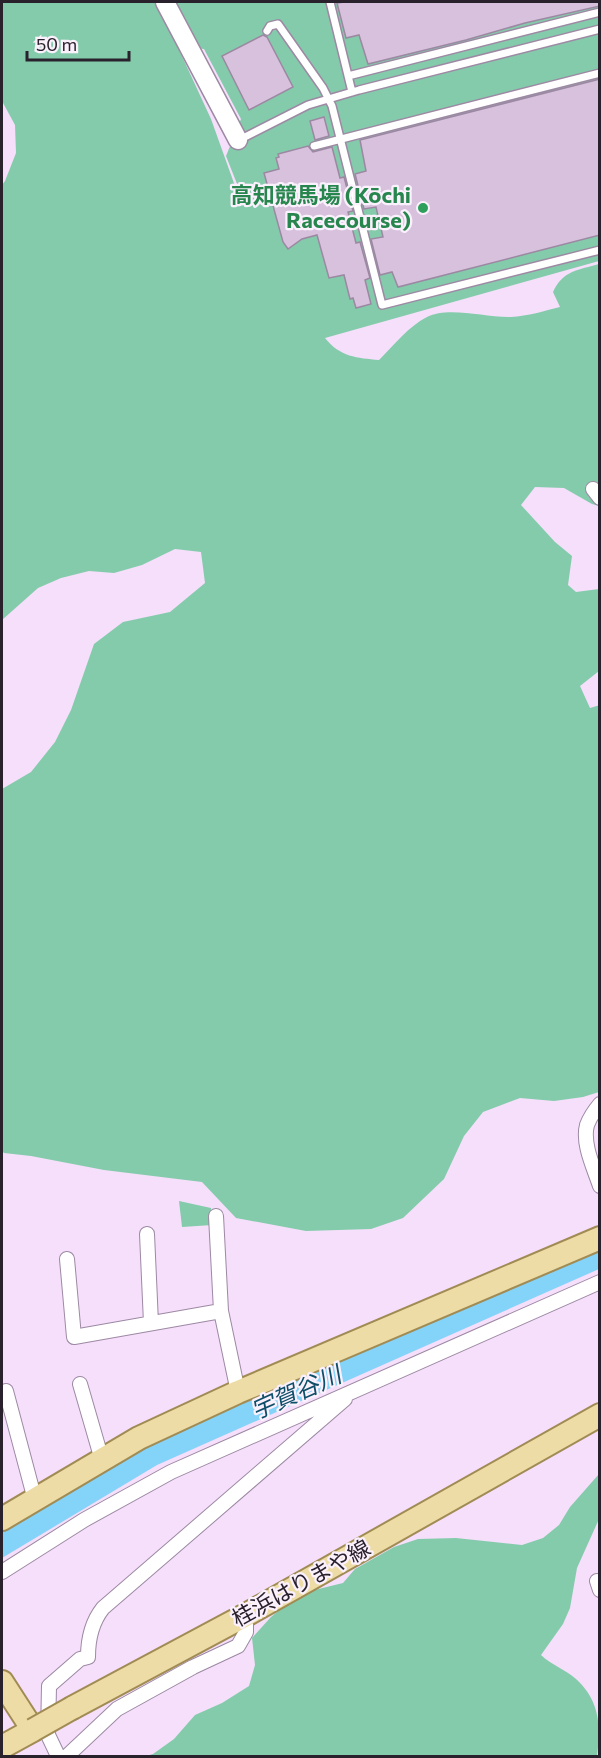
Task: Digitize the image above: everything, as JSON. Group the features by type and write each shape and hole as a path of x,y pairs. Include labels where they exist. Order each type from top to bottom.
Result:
{"main road":[{"path":"2,1519 139,1438 238,1392 600,1238"},
{"name":"桂浜はりまや線","path":"2,1747 243,1616 600,1415"},
{"path":"5,1688 33,1730"}],"street":[{"path":"165,2 238,140"},
{"path":"600,1104 588,1121 585,1132 596,1157 600,1186"},
{"path":"216,1216 220,1311 238,1392"},
{"path":"147,1234 151,1323"},
{"path":"67,1259 74,1337 220,1311"},
{"path":"2,1572 84,1520 171,1472 600,1282"},
{"path":"80,1384 102,1460"},
{"path":"58,1756 48,1735 49,1686 80,1659 88,1657 88,1644 96,1617 113,1598 358,1388"},
{"path":"6,1391 35,1500"},
{"path":"600,1582 597,1581 600,1590"},
{"path":"67,1756 117,1709 238,1646 246,1632 243,1616"}],"lane":[{"path":"330,2 352,92"},
{"path":"348,76 600,12"},
{"path":"267,32 270,27 278,24 328,99 341,139 382,305 600,250"},
{"path":"539,27 544,43"},
{"path":"238,140 308,105 600,29"},
{"path":"451,50 456,65"},
{"path":"314,146 600,73"}],"green space":[{"path":"2,2 154,2 163,15 211,119 235,186 241,194 226,156 241,119 204,49 195,48 172,2 599,2 599,261 325,338 343,353 379,360 414,325 436,314 457,312 511,317 560,307 553,292 562,279 572,272 599,264 599,506 564,488 535,487 521,505 555,542 572,556 568,585 576,592 599,589 599,671 580,686 590,708 600,705 599,1092 554,1101 520,1098 483,1112 464,1136 444,1179 403,1218 371,1229 306,1231 236,1218 202,1182 104,1170 2,1151 2,789 31,772 55,742 71,710 94,644 123,622 170,612 205,583 201,552 175,549 142,565 114,573 89,571 61,578 38,588 2,620 2,185 16,153 15,125 2,101"},
{"path":"179,1201 211,1208 212,1225 182,1227"},
{"path":"599,1474 599,1519 577,1568 570,1608 563,1624 541,1655 576,1679 590,1696 597,1714 599,1734 597,1756 146,1756 153,1754 174,1739 195,1715 222,1703 249,1686 255,1665 252,1638 271,1617 298,1594 343,1583 355,1569 394,1547 418,1539 456,1538 522,1545 543,1538 559,1525 570,1507"}],"water":[{"name":"宇賀谷川","path":"599,1250 599,1269 157,1465 2,1558 2,1532 147,1445"}],"building":[{"path":"600,2 600,6 368,64 359,35 346,38 337,3"},
{"path":"263,35 267,37 293,87 249,110 222,56"},
{"path":"600,79 600,235 398,287 392,272 380,275 371,239 383,237 376,207 364,209 355,174 366,171 360,140"},
{"path":"324,117 329,136 315,140 310,121"},
{"path":"308,146 313,152 332,147 340,178 344,177 353,211 348,212 356,243 360,242 370,278 365,280 371,304 356,308 353,298 350,299 344,275 329,278 317,235 302,239 288,249 283,242 264,173 279,169 276,158 279,157 278,154"}],"place":[{"name":"高知競馬場 (Kōchi Racecourse)","path":"423,208"}]}
